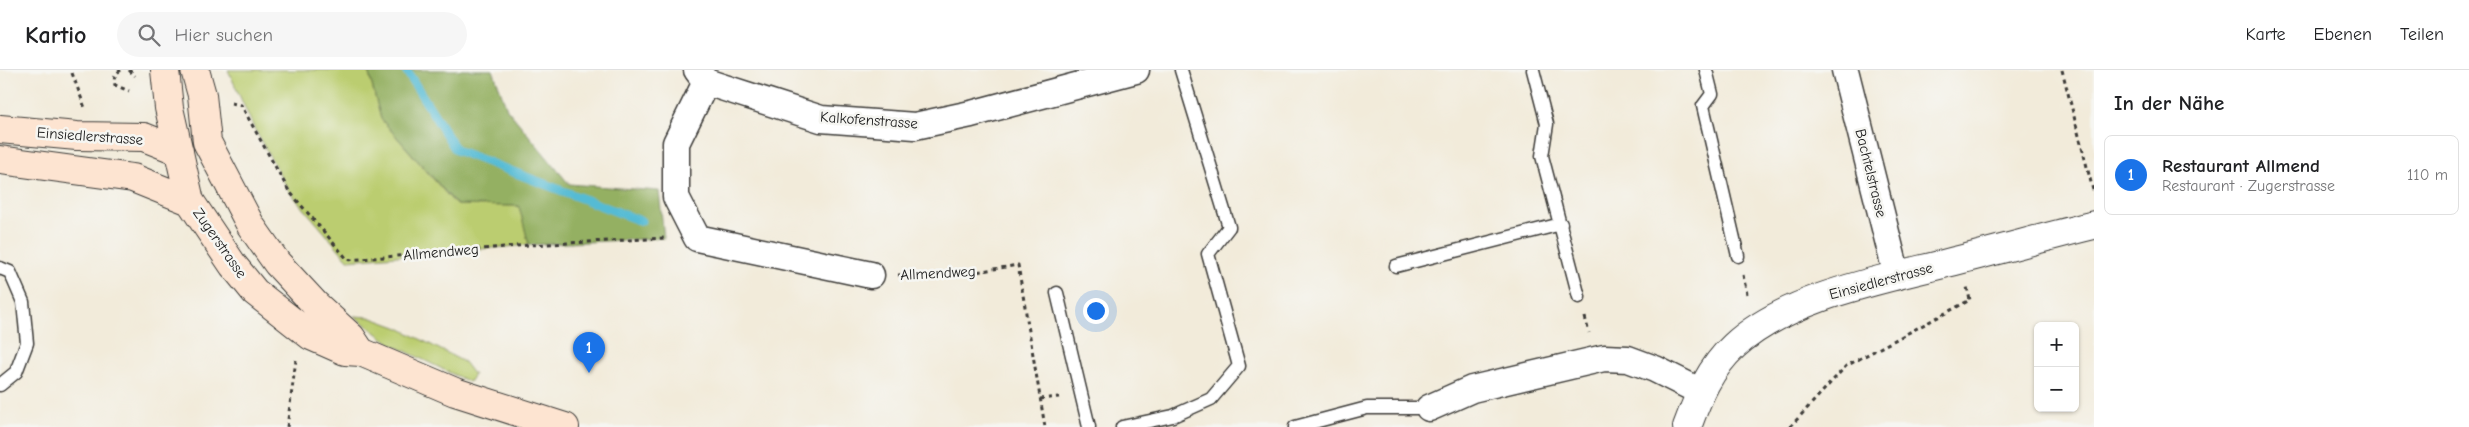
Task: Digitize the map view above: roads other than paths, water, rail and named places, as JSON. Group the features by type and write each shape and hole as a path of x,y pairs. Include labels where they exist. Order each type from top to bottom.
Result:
{"main road":[{"name":"Zugerstrasse","path":"165,70 169,108 190,200 233,265 255,292 311,336 345,351 361,352 456,392 565,427"},
{"name":"Zugerstrasse","path":"195,70 202,95 207,142 251,226 277,263 315,304 351,337 361,352"},
{"name":"Einsiedlerstrasse","path":"0,129 77,136 144,138 179,151"},
{"path":"133,178 151,171 179,151 207,142"},
{"path":"0,160 133,178 190,200"}],"street":[{"name":"Kalkofenstrasse","path":"701,76 821,119 915,126 971,114 1136,70"},
{"name":"Bachtelstrasse","path":"1845,70 1897,276"},
{"path":"701,76 676,143 676,198 697,238 872,275"},
{"name":"Einsiedlerstrasse","path":"1687,427 1701,392 1715,366 1755,328 1811,301 1897,276 2094,225"},
{"path":"1429,408 1472,389 1604,358 1628,359 1655,369 1701,392"}],"lane":[{"path":"1122,427 1173,416 1210,399 1239,366 1208,254 1229,227 1181,70"},
{"path":"1533,70 1547,124 1542,156 1579,297"},
{"path":"1706,70 1712,94 1704,106 1738,256"},
{"path":"1396,266 1561,224"},
{"path":"0,268 10,272 24,302 27,343 16,372 0,385"},
{"path":"1058,293 1089,427"},
{"path":"1295,427 1367,408 1429,408"}],"waterway":[{"path":"406,70 456,150 641,221"}],"place":[{"name":"Restaurant Allmend","path":"589,373"}]}
